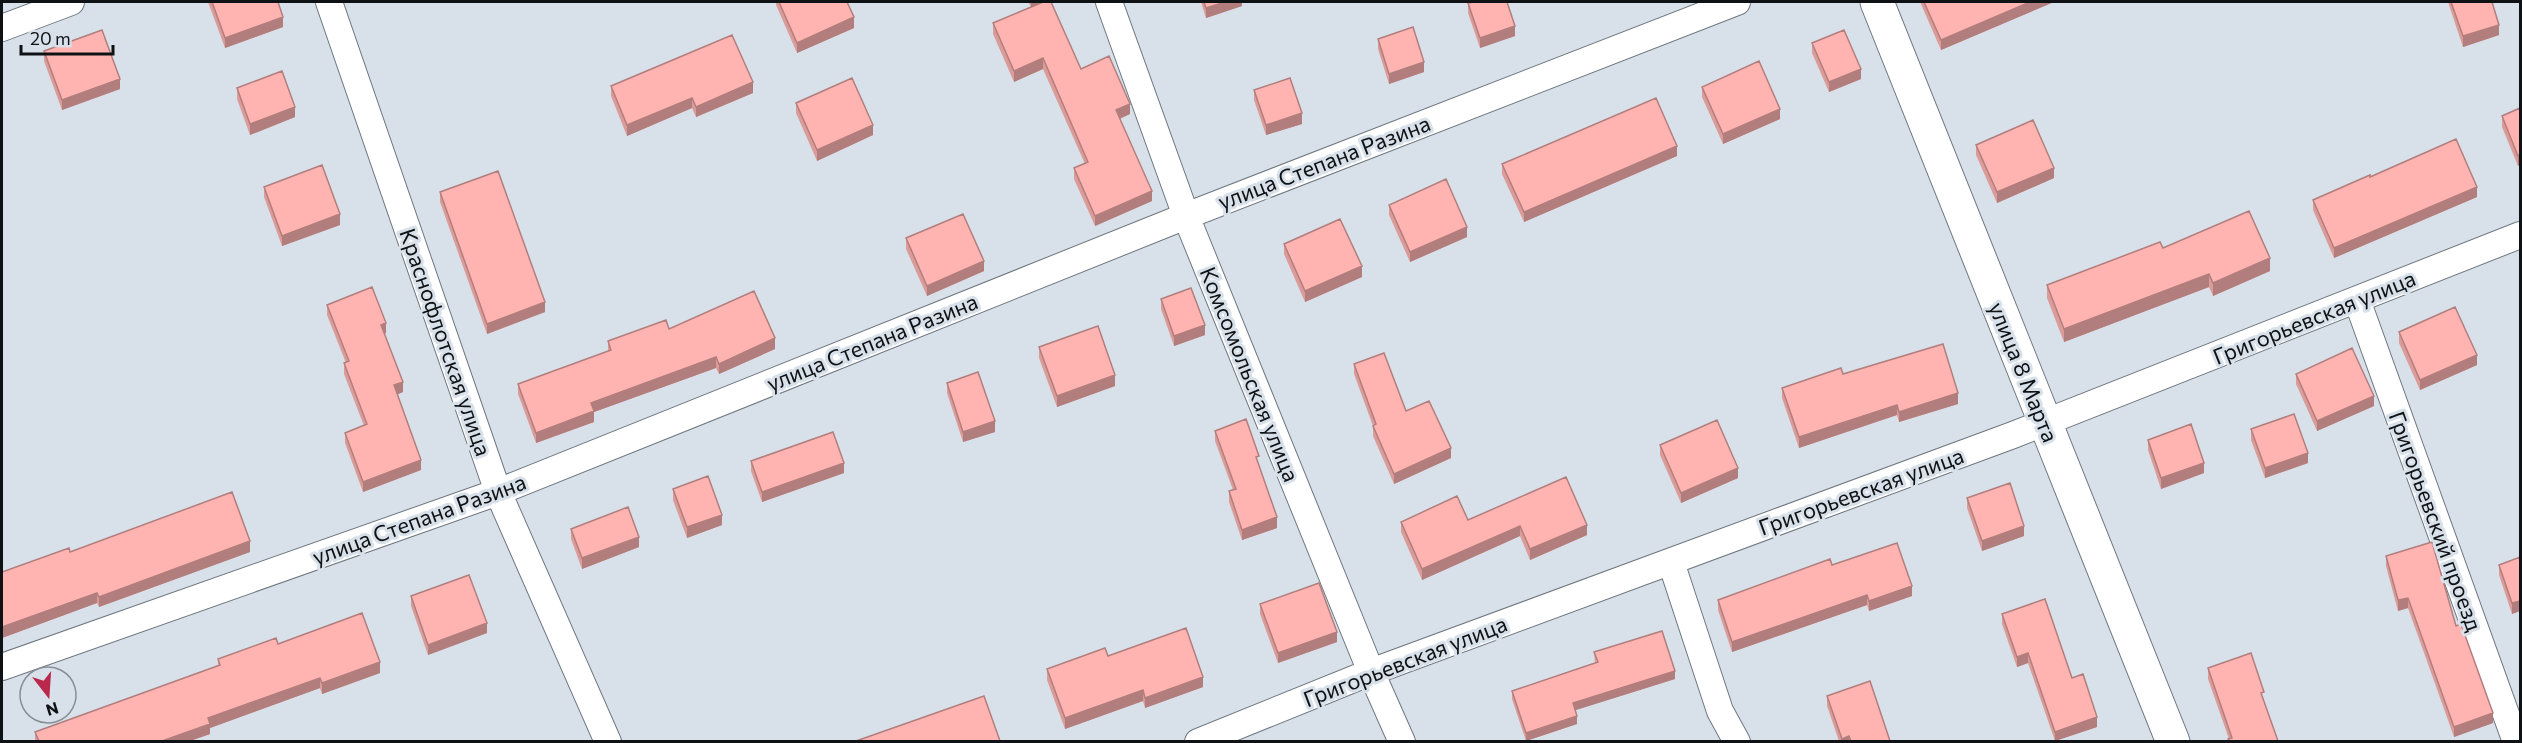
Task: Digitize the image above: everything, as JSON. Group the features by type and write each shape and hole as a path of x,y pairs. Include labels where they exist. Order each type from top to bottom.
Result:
{"main road":[{"name":"улица 8 Марта","path":"1878,2 2044,423 2173,741"}],"street":[{"path":"2,28 70,2"},
{"name":"Краснофлотская улица","path":"329,2 498,492 608,741"},
{"name":"Комсомольская улица","path":"1109,2 1186,216 1371,672 1402,741"},
{"name":"улица Степана Разина","path":"2,667 498,492 1186,216 1737,2"},
{"name":"Григорьевская улица","path":"1198,741 1371,672 2044,423 2520,235"},
{"name":"Григорьевский проезд","path":"2357,300 2516,741"},
{"path":"1671,562 1720,711 1737,741"}],"building":[{"path":"212,2 278,2 283,17 225,38"},
{"path":"779,2 847,2 854,17 797,43"},
{"path":"1043,2 1051,2 1081,69 1109,56 1130,104 1116,110 1152,191 1095,216 1074,168 1088,162 1043,58 1014,71 993,23"},
{"path":"1204,2 1225,2 1206,8"},
{"path":"1507,2 1515,26 1480,38 1468,3"},
{"path":"1924,2 2030,2 1941,40"},
{"path":"2451,2 2492,2 2499,25 2463,36"},
{"path":"1413,27 1424,62 1389,74 1378,39"},
{"path":"102,30 120,79 62,100 44,51"},
{"path":"1844,30 1861,69 1829,82 1812,43"},
{"path":"732,35 753,82 696,107 692,98 627,125 611,86"},
{"path":"1759,61 1780,109 1723,134 1702,87"},
{"path":"282,71 295,107 250,124 237,88"},
{"path":"852,78 873,125 817,150 796,103"},
{"path":"1290,78 1302,113 1266,125 1254,90"},
{"path":"1656,98 1677,146 1524,212 1502,164"},
{"path":"2520,108 2520,154 2518,156 2502,116"},
{"path":"2033,120 2054,168 1997,192 1976,145"},
{"path":"2456,139 2477,187 2334,248 2313,200"},
{"path":"322,165 340,214 282,236 264,187"},
{"path":"498,171 545,302 487,324 440,192"},
{"path":"1446,179 1467,227 1410,252 1389,205"},
{"path":"2249,211 2270,258 2213,283 2209,274 2064,329 2047,285 2160,242 2163,248"},
{"path":"963,214 984,261 927,286 906,238"},
{"path":"1340,219 1362,266 1305,291 1284,244"},
{"path":"372,287 386,323 381,325 403,382 394,385 421,460 363,482 345,433 367,424 344,363 349,361 327,305"},
{"path":"1191,288 1205,325 1174,336 1161,299"},
{"path":"754,291 775,338 719,364 716,357 591,403 594,411 536,433 518,384 611,350 608,341 666,320 669,329"},
{"path":"2455,307 2477,355 2420,380 2399,332"},
{"path":"1098,326 1115,375 1057,396 1039,347"},
{"path":"1943,344 1958,393 1899,412 1897,405 1799,437 1782,388 1841,368 1843,374"},
{"path":"2352,348 2374,396 2317,421 2296,374"},
{"path":"1384,353 1406,411 1429,401 1451,448 1394,474 1373,426 1376,424 1354,364"},
{"path":"978,372 995,421 963,432 947,383"},
{"path":"2294,414 2308,453 2265,468 2251,429"},
{"path":"1246,419 1259,456 1256,457 1277,517 1242,530 1229,491 1236,489 1215,431"},
{"path":"1717,420 1738,468 1681,493 1660,445"},
{"path":"2191,424 2204,463 2161,478 2148,440"},
{"path":"833,432 844,463 762,492 751,461"},
{"path":"708,476 722,515 687,527 673,489"},
{"path":"1566,477 1587,525 1530,549 1520,526 1422,569 1401,522 1457,496 1468,520"},
{"path":"2010,483 2024,526 1982,541 1967,498"},
{"path":"232,492 250,541 99,597 97,593 2,627 2,572 69,548 70,552"},
{"path":"628,507 639,537 582,558 571,529"},
{"path":"2432,542 2456,626 2461,624 2493,713 2454,727 2408,598 2398,600 2386,556"},
{"path":"1897,543 1912,586 1869,601 1867,595 1732,642 1718,600 1830,559 1832,565"},
{"path":"2520,557 2520,601 2512,603 2499,565"},
{"path":"469,575 487,623 428,645 411,596"},
{"path":"1319,583 1337,632 1278,653 1260,604"},
{"path":"2045,599 2072,678 2083,674 2097,717 2055,732 2028,653 2017,657 2002,614"},
{"path":"362,613 380,662 322,683 320,678 208,718 210,724 162,741 39,741 35,732 54,725 78,725 78,716 220,665 218,659 276,638 278,644"},
{"path":"1186,628 1203,677 1145,698 1143,690 1065,718 1047,669 1105,648 1108,656"},
{"path":"1662,631 1675,671 1573,703 1577,716 1526,733 1512,691 1598,662 1594,652"},
{"path":"2251,653 2264,692 2261,693 2278,741 2229,741 2228,739 2232,738 2208,668"},
{"path":"1870,681 1890,741 1851,741 1849,736 1842,739 1827,696"},
{"path":"984,696 1000,741 856,741"}]}
